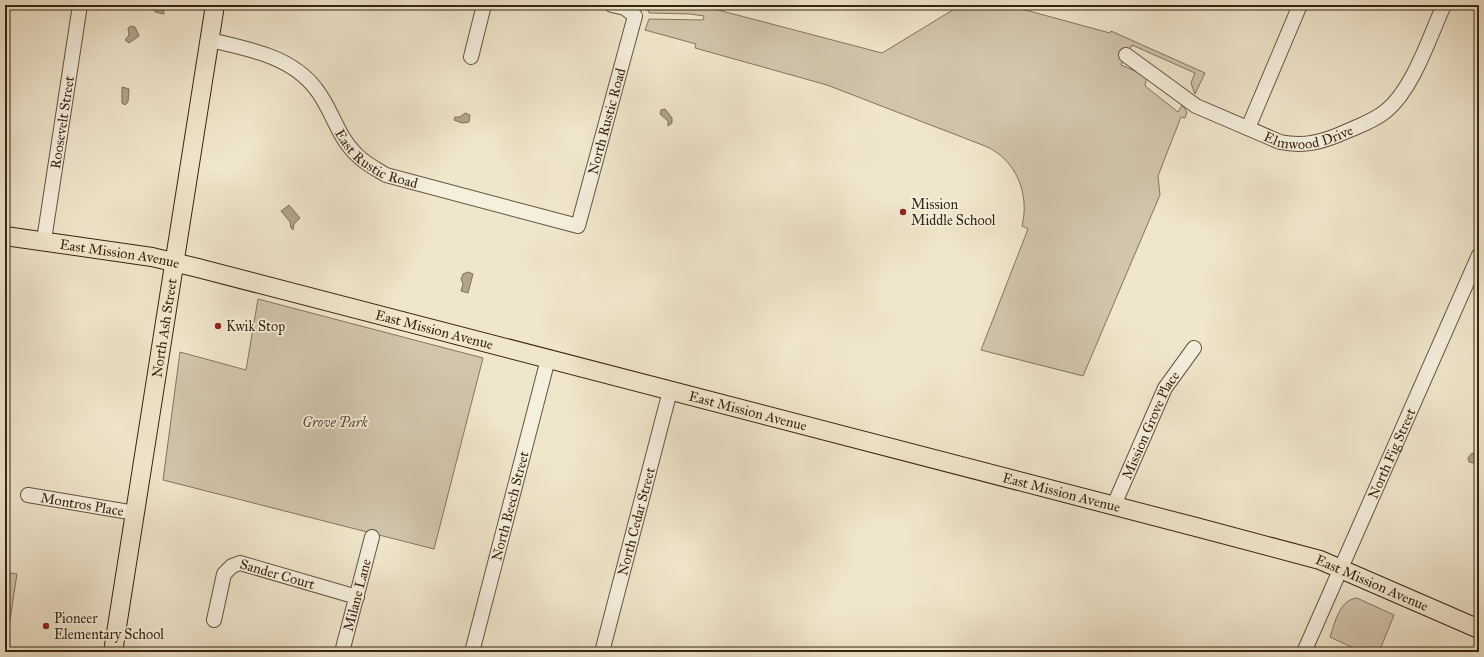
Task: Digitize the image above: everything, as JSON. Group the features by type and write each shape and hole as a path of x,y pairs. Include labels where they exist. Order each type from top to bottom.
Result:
{"main road":[{"name":"North Ash Street","path":"113,652 215,5"},
{"name":"East Mission Avenue","path":"5,236 44,240 175,262 1114,505 1320,560 1479,629"}],"street":[{"name":"Roosevelt Street","path":"44,240 80,5"},
{"path":"471,57 484,5"},
{"name":"North Rustic Road","path":"578,226 635,16 625,8 612,5"},
{"path":"1248,128 1300,5"},
{"name":"Elmwood Drive","path":"1126,55 1196,106 1280,142 1304,145 1328,140 1376,118 1391,107 1406,88 1444,5"},
{"name":"East Rustic Road","path":"210,40 274,57 290,65 316,88 345,140 355,154 386,174 578,226"},
{"name":"North Fig Street","path":"1304,652 1479,255"},
{"name":"Mission Grove Place","path":"1114,505 1166,388 1194,348"},
{"name":"North Beech Street","path":"472,652 548,359"},
{"name":"North Cedar Street","path":"602,652 670,391"},
{"name":"Montros Place","path":"28,495 135,513"},
{"name":"Milane Lane","path":"342,652 372,537"},
{"name":"Sander Court","path":"214,620 224,574 232,566 240,563 357,597"}],"green space":[{"path":"646,5 699,5 882,53 961,5 1007,5 1110,33 1111,31 1205,73 1195,94 1191,83 1195,73 1132,45 1121,65 1147,76 1145,86 1178,112 1182,105 1187,112 1185,118 1181,117 1158,176 1160,195 1083,376 981,350 1028,229 1022,226 1024,202 1022,190 1018,179 1005,159 985,146 827,85 695,48 696,44 645,30 649,19 703,20 704,16 690,14 649,13"},
{"name":"Grove Park","path":"258,299 483,358 434,549 163,480 180,352 246,370"},
{"path":"5,572 17,574 5,652"},
{"path":"1357,598 1394,615 1379,652 1362,652 1330,637 1336,619 1342,608 1346,603"}],"shaded area":[{"path":"155,5 163,5 164,14 155,12"},
{"path":"131,26 135,27 139,36 129,43 125,40 129,35 128,28"},
{"path":"122,87 129,89 128,102 125,105 122,103"},
{"path":"665,109 672,118 672,123 668,126 668,121 660,114 661,110"},
{"path":"465,113 470,115 469,122 462,123 454,120 455,117 460,117"},
{"path":"289,205 300,218 294,224 293,230 290,222 281,211"},
{"path":"468,272 473,274 468,293 461,291 463,284 461,279 463,274"},
{"path":"1472,453 1479,455 1479,464 1469,462 1468,458"}],"place":[{"name":"Mission Middle School","path":"903,212"},
{"name":"Kwik Stop","path":"218,326"},
{"name":"Pioneer Elementary School","path":"46,626"}]}
